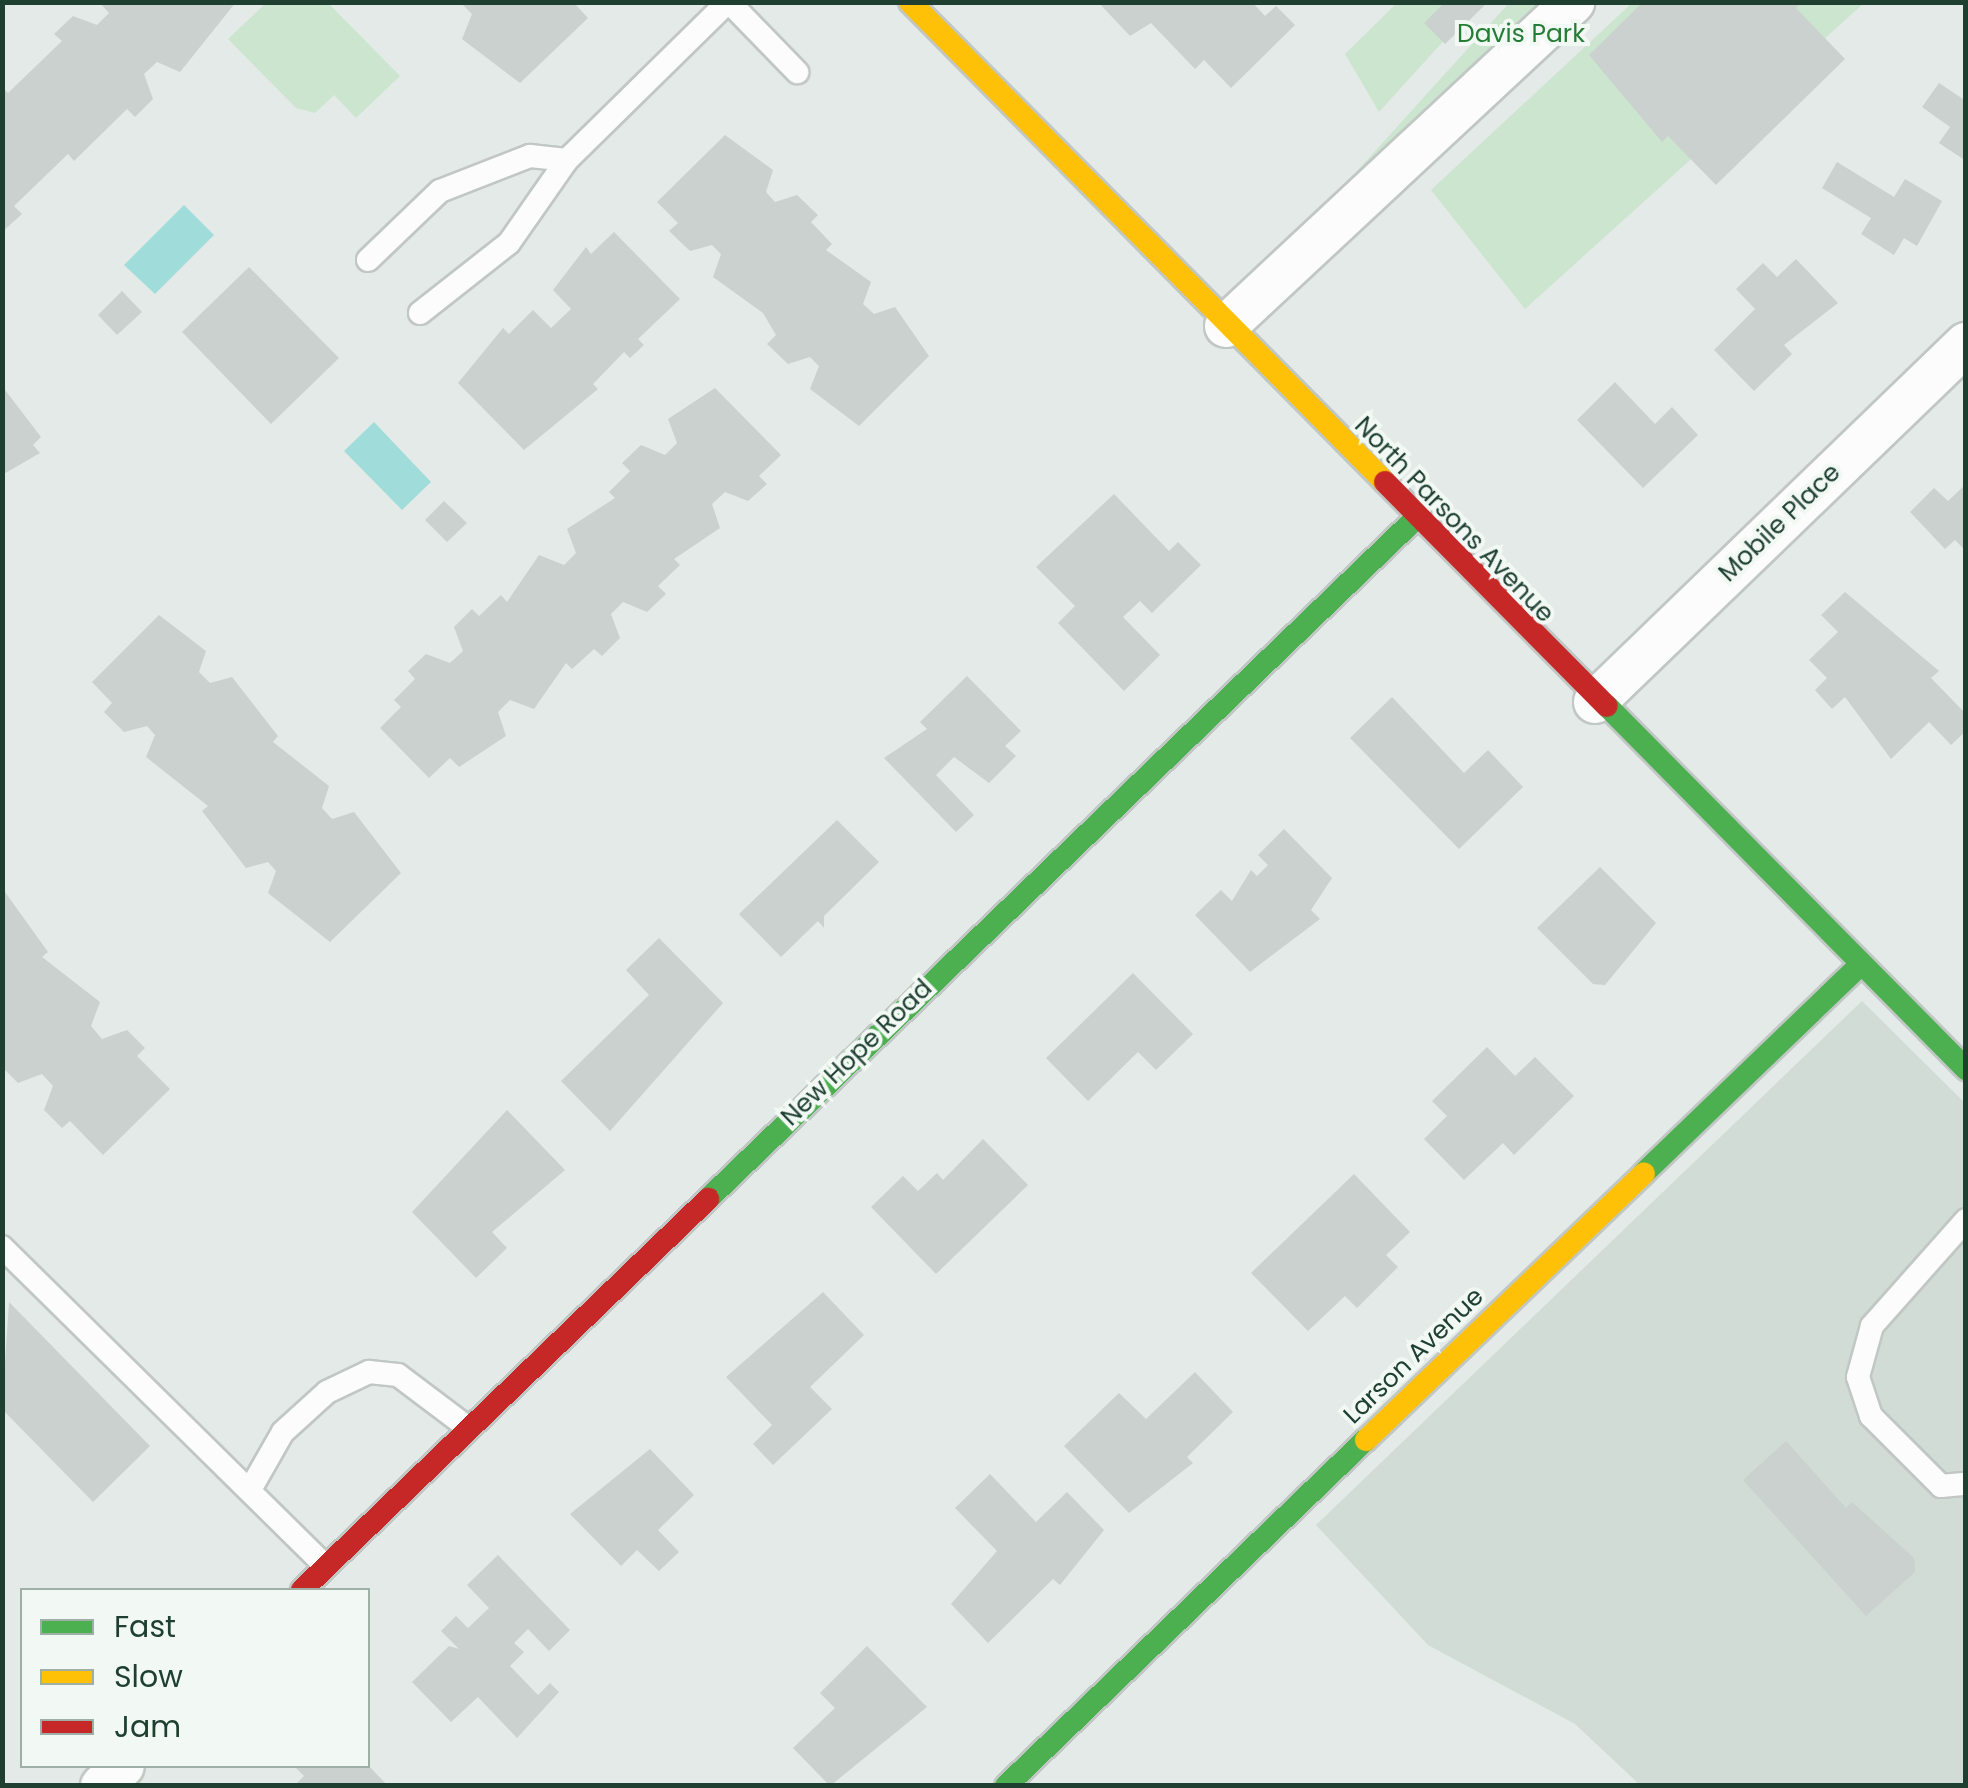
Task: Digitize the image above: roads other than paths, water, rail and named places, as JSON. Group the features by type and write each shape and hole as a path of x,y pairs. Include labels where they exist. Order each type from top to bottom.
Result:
{"street":[{"name":"North Parsons Avenue","path":"910,2 1594,702 1966,1069"},
{"path":"1226,326 1574,2"},
{"name":"Mobile Place","path":"1594,702 1966,344"},
{"name":"New Hope Road","path":"304,1588 467,1427 1415,519"},
{"name":"Larson Avenue","path":"1018,1781 1860,966"},
{"path":"102,1786 120,1768"}],"lane":[{"path":"420,313 508,243 567,160 728,2 797,72"},
{"path":"368,260 440,191 530,156 567,160"},
{"path":"1966,1220 1872,1326 1858,1377 1885,1430 1941,1486 1966,1484"},
{"path":"2,1247 251,1488 326,1567"},
{"path":"251,1488 284,1432 327,1392 369,1372 398,1375 467,1427"}],"water":[{"path":"184,205 214,235 155,294 124,265"},
{"path":"374,422 431,482 402,510 344,451"}],"park label":[{"name":"Davis Park","path":"1521,34"}]}
